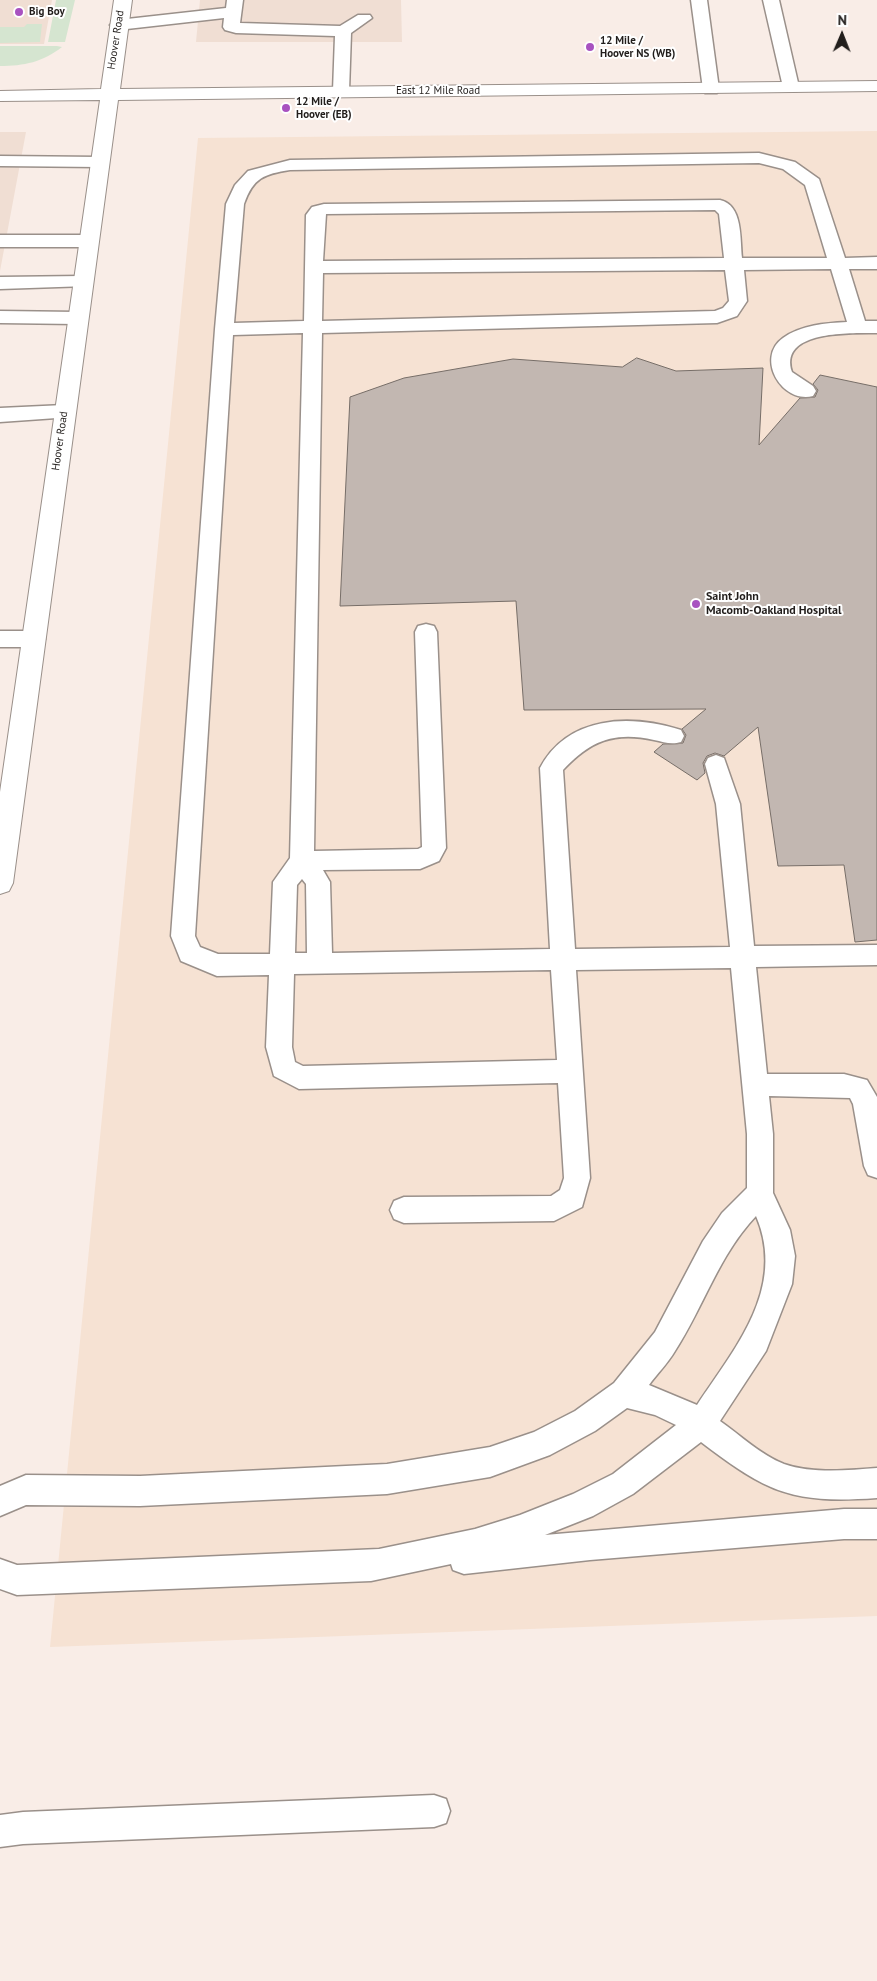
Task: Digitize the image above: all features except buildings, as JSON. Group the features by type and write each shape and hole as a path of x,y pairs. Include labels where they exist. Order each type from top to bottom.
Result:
{"main road":[{"name":"Hoover Road","path":"0,883 5,811 34,639 122,0"},
{"name":"East 12 Mile Road","path":"0,96 877,86"}],"lane":[{"path":"699,0 711,89"},
{"path":"771,0 791,87"},
{"path":"118,25 234,6 231,27 241,30 343,30 364,18"},
{"path":"341,91 343,30"},
{"path":"806,391 789,382 780,370 780,355 789,342 806,334 828,328 867,327 838,264 813,183 798,169 782,161 759,158 290,165 272,168 252,175 241,186 235,204 224,330 183,936 190,954 217,965 877,955"},
{"path":"0,161 99,162"},
{"path":"224,330 313,327 717,317 730,312 738,301 736,264 728,213 720,205 700,205 324,209 318,211 316,215 314,267 313,327 302,861 285,882 279,1047 283,1068 299,1078 570,1071"},
{"path":"0,241 88,242"},
{"path":"314,267 877,264"},
{"path":"0,283 82,282"},
{"path":"0,317 77,318"},
{"path":"0,415 64,412"},
{"path":"302,861 420,859 430,854 434,848 426,632"},
{"path":"0,639 34,639"},
{"path":"404,1210 554,1208 572,1198 577,1178 551,768 566,750 600,730 632,727 655,730 674,736"},
{"path":"371,1566 475,1544 520,1530 582,1505 623,1484 702,1424 756,1341 778,1284 781,1256 776,1230 760,1193 760,1134 756,1085 728,804 716,764"},
{"path":"302,861 318,882 320,963"},
{"path":"756,1085 844,1085 858,1088 866,1101 877,1166"},
{"path":"0,1501 26,1490 140,1491 387,1479 490,1462 540,1444 585,1420 624,1393 665,1342 713,1250 732,1222 760,1193"},
{"path":"624,1393 648,1397 665,1404 702,1424 743,1458 786,1480 841,1486 877,1483"},
{"path":"0,1574 17,1580 371,1566 815,1526 877,1524"},
{"path":"0,1831 23,1828 434,1811"}],"shaded area":[{"path":"0,0 52,0 44,44 0,44"},
{"path":"200,0 401,0 402,42 196,42"},
{"path":"877,131 877,1616 50,1647 198,138"},
{"path":"0,132 26,132 0,271"}],"green space":[{"path":"56,0 75,0 65,42 48,42"},
{"path":"27,24 42,24 40,42 0,43 0,27 24,27"},
{"path":"0,46 62,47 40,60 17,65 0,66"}],"place":[{"name":"Big Boy","path":"19,12"},
{"name":"12 Mile / Hoover NS (WB)","path":"590,47"},
{"name":"12 Mile / Hoover (EB)","path":"286,108"},
{"name":"Saint John Macomb-Oakland Hospital","path":"696,604"}]}
